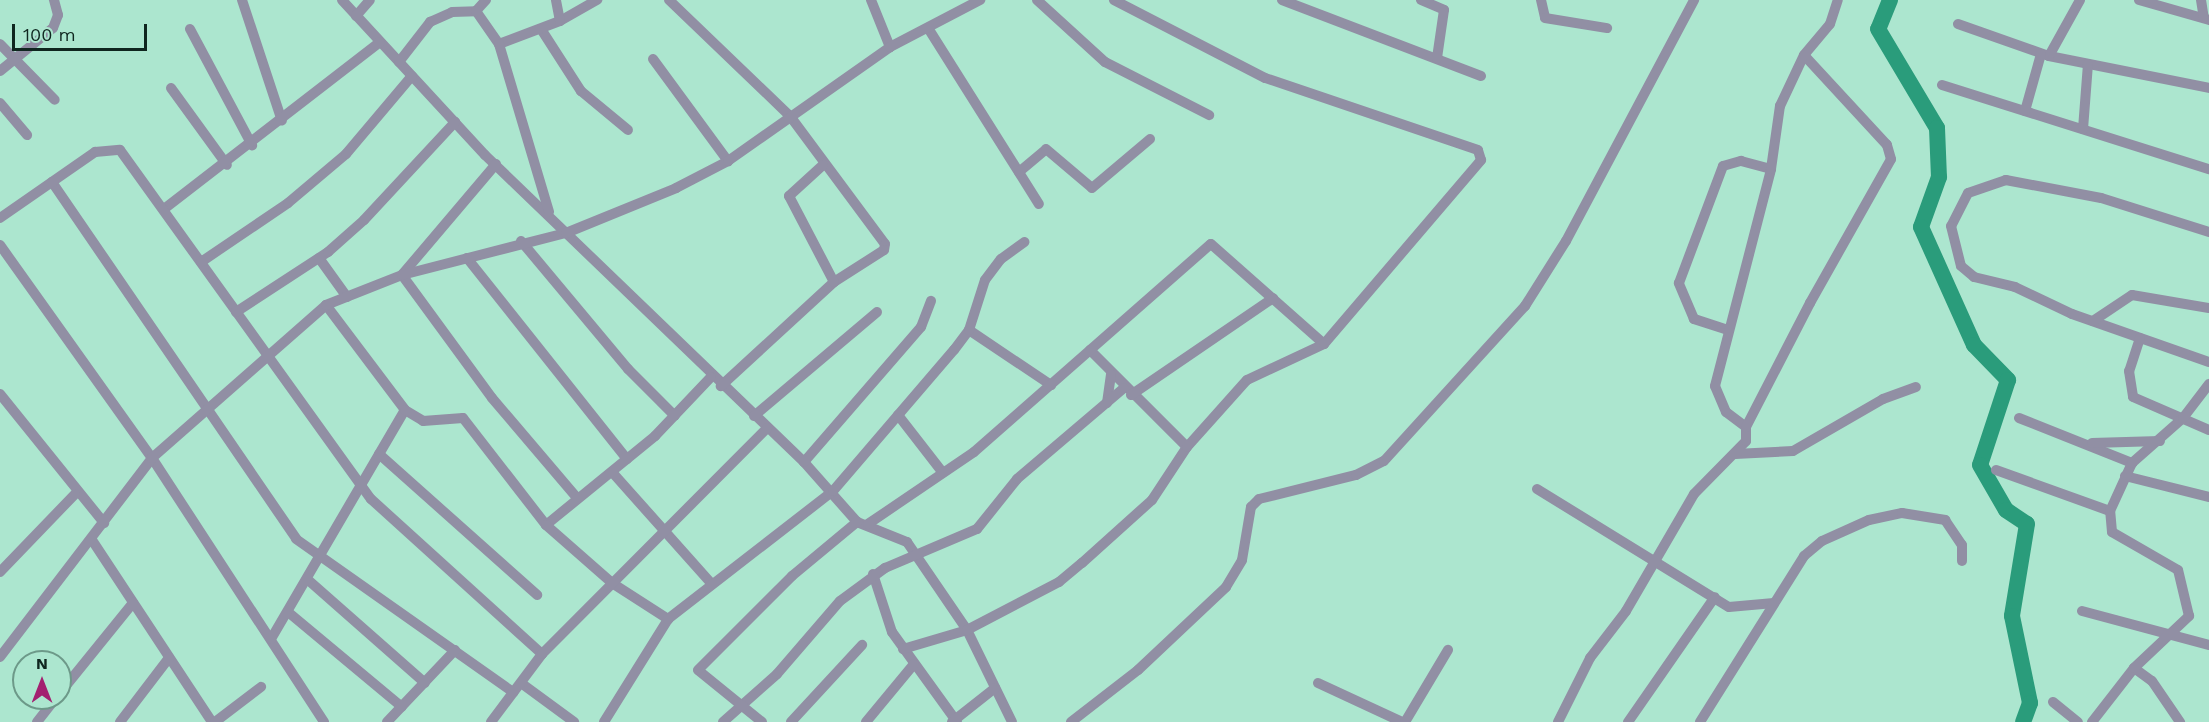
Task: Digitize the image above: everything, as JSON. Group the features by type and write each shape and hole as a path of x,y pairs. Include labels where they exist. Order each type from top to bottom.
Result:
{"street":[{"path":"0,71 17,61 53,28 58,15 54,0"},
{"path":"242,0 282,121"},
{"path":"342,0 496,164 711,377 804,462 862,523 896,534 919,556 967,630 1012,722"},
{"path":"356,16 370,0"},
{"path":"399,62 430,22 441,15 476,10 486,0"},
{"path":"556,0 560,21"},
{"path":"499,44 560,21 597,0"},
{"path":"669,0 790,116 824,165 885,244 884,250 834,282 722,386"},
{"path":"871,0 890,48"},
{"path":"0,657 92,540 152,458 265,354 326,305 402,275 521,241 566,232 728,161 890,48 980,0"},
{"path":"1037,0 1105,62 1209,115"},
{"path":"903,649 967,630 1059,582 1152,500 1187,447 1247,380 1324,344 1389,274 1481,154 1265,78 1114,0"},
{"path":"1282,0 1481,76"},
{"path":"1421,0 1439,6 1446,16 1437,58"},
{"path":"1541,0 1545,18 1607,28"},
{"path":"1071,722 1138,670 1226,587 1242,560 1251,507 1259,499 1356,475 1384,461 1525,306 1566,241 1694,0"},
{"path":"1746,427 1726,412 1715,386 1771,169 1780,106 1804,55 1830,24 1838,0"},
{"path":"2025,111 2045,55 2080,0"},
{"path":"2139,0 2206,19"},
{"path":"2201,0 2206,19"},
{"path":"476,10 499,44 549,214"},
{"path":"1958,24 2045,55 2209,88"},
{"path":"928,28 1039,204"},
{"path":"190,29 252,145"},
{"path":"541,29 581,91 628,130"},
{"path":"164,209 227,165 380,42"},
{"path":"0,44 55,99"},
{"path":"1558,722 1590,658 1655,564 1700,486 1746,441 1746,427 1891,159 1887,145 1804,55"},
{"path":"653,59 728,161"},
{"path":"2083,129 2088,64"},
{"path":"201,262 288,203 346,154 412,76"},
{"path":"1942,85 2209,170"},
{"path":"171,88 227,165"},
{"path":"0,103 27,135"},
{"path":"236,312 319,258 364,220 455,122"},
{"path":"1019,172 1046,148 1092,188 1150,139"},
{"path":"0,218 95,152 120,150 265,354 382,511 542,654"},
{"path":"1728,330 1694,319 1679,283 1719,171 1741,161 1771,169"},
{"path":"402,275 496,164"},
{"path":"824,165 789,196 834,282"},
{"path":"2209,232 2101,198 2020,181 1986,184 1968,193 1952,226 1961,266 1974,277 2015,287 2093,321 2209,362"},
{"path":"52,182 210,407 296,539 513,692"},
{"path":"521,241 628,369 675,416"},
{"path":"604,722 668,620 711,583 833,491 969,330 985,280 1024,242"},
{"path":"762,722 698,670 792,576 862,523 943,473 1051,385 1211,244 1324,344"},
{"path":"0,245 152,458 324,722"},
{"path":"319,258 347,297"},
{"path":"467,258 627,459"},
{"path":"402,275 492,398 577,498"},
{"path":"2093,321 2132,295 2209,308"},
{"path":"723,722 738,704 777,675 840,601 873,574 977,529 1017,479 1107,404 1273,298"},
{"path":"804,462 921,327 931,301"},
{"path":"326,305 405,410 423,421 463,418 546,525 612,583 668,620"},
{"path":"754,416 877,312"},
{"path":"969,330 1051,385"},
{"path":"2140,338 2129,370 2133,397 2209,431"},
{"path":"1090,350 1128,392 1187,447"},
{"path":"1107,404 1111,374"},
{"path":"546,525 612,472 675,416 711,377"},
{"path":"2092,722 2134,668 2165,635 2189,616 2178,570 2112,532 2110,511 2132,463 2160,441 2183,418 2209,384"},
{"path":"1735,454 1793,451 1883,399 1916,387"},
{"path":"0,394 75,494 104,524"},
{"path":"271,639 363,487 405,410"},
{"path":"898,415 943,473"},
{"path":"2019,418 2089,443 2132,463"},
{"path":"491,722 542,654 661,530 767,428"},
{"path":"2089,443 2160,441"},
{"path":"379,454 537,595"},
{"path":"1996,470 2110,511"},
{"path":"612,472 661,530 711,583"},
{"path":"2125,476 2209,497"},
{"path":"1537,489 1655,564 1738,609 1774,603"},
{"path":"0,572 75,494"},
{"path":"1700,722 1774,603 1812,547 1884,515 1945,520 1962,545 1962,561"},
{"path":"92,540 213,722 261,687"},
{"path":"873,574 883,614 903,649 955,721 995,688"},
{"path":"307,579 425,683"},
{"path":"1628,722 1715,597"},
{"path":"72,678 133,603"},
{"path":"2082,611 2209,645"},
{"path":"288,612 402,707"},
{"path":"791,722 862,645"},
{"path":"387,722 455,650"},
{"path":"1318,683 1403,722 1448,650"},
{"path":"120,722 169,658"},
{"path":"866,722 914,664"},
{"path":"2134,668 2152,681 2180,722"},
{"path":"521,683 574,722"},
{"path":"2054,702 2078,722"},
{"path":"37,722 46,710"}],"waterway":[{"path":"1890,0 1878,29 1937,128 1939,177 1921,227 1974,345 2008,380 1980,465 2006,510 2027,524 2012,616 2030,703 2023,722"}]}
